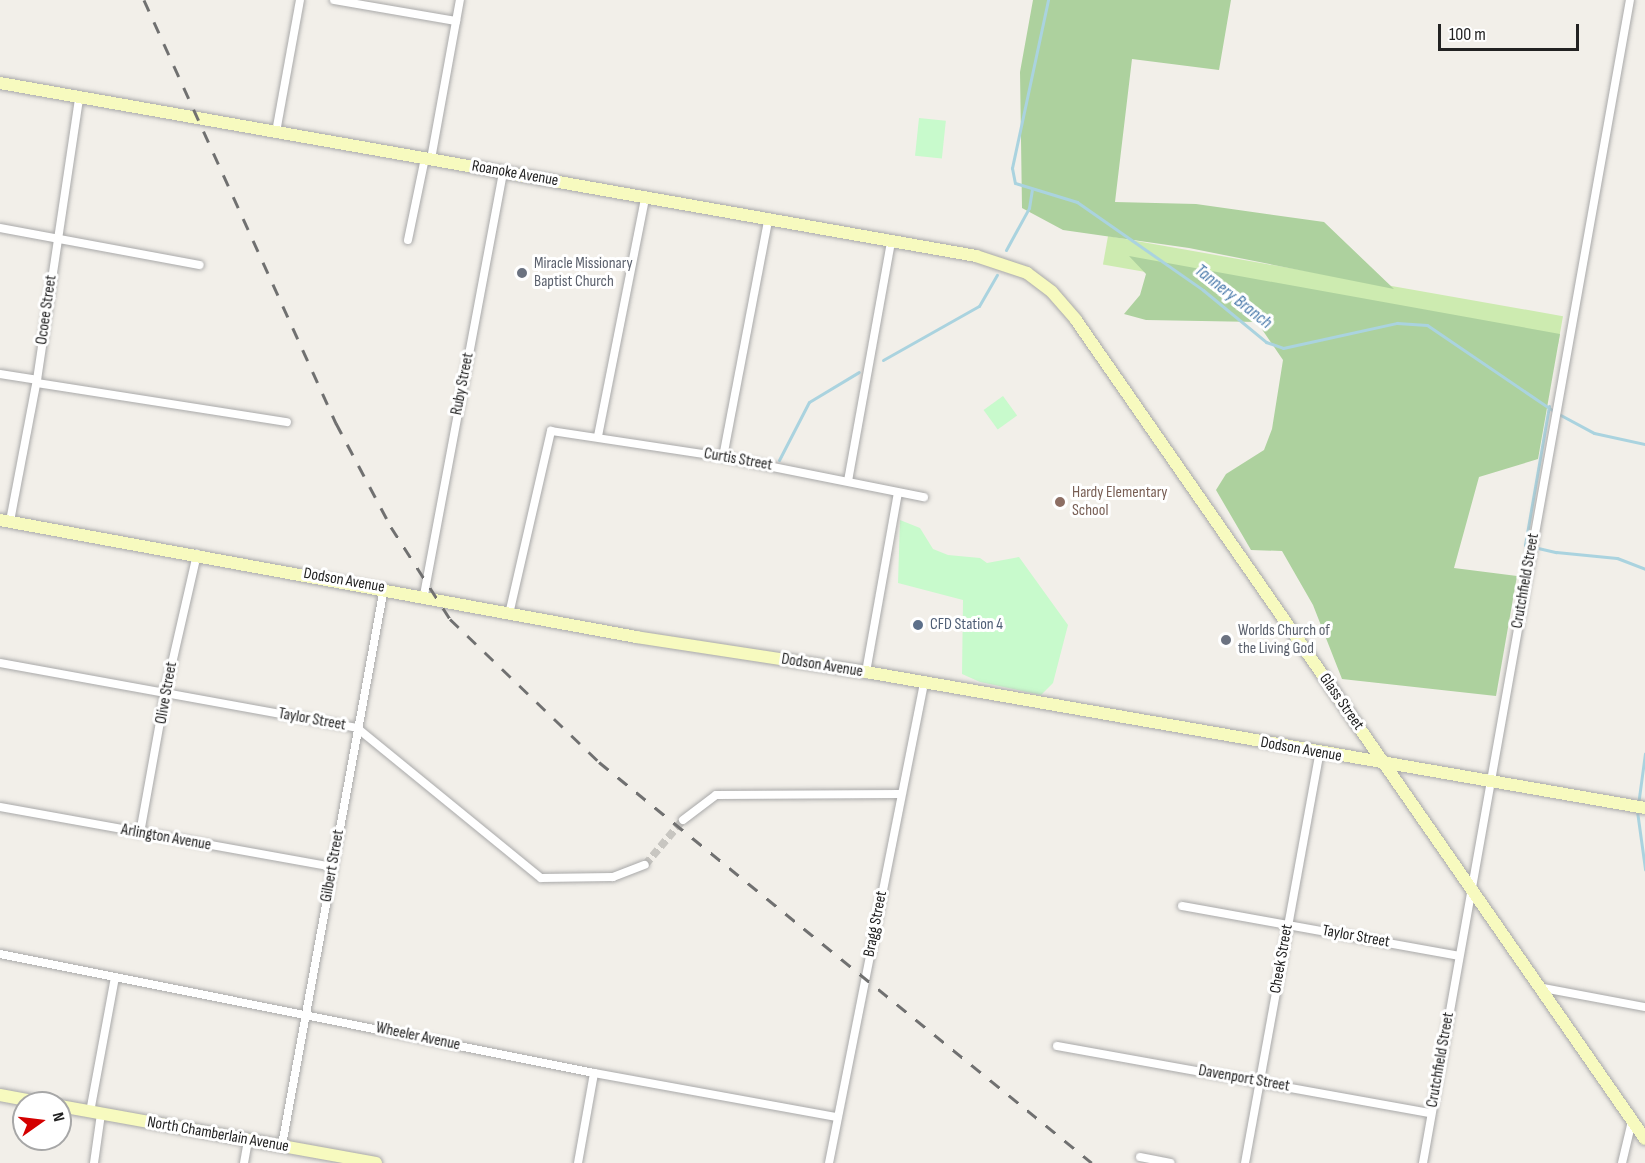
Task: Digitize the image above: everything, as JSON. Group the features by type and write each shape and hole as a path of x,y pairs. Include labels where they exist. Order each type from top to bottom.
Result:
{"street":[{"path":"276,132 300,0"},
{"path":"334,0 456,21"},
{"path":"408,240 428,158 460,0"},
{"name":"Crutchfield Street","path":"1423,1163 1630,0"},
{"name":"Roanoke Avenue","path":"0,83 428,158 768,222 986,258 1027,273"},
{"name":"Ocoee Street","path":"3,520 37,381 79,98"},
{"name":"Ruby Street","path":"423,595 503,172"},
{"path":"598,436 645,198"},
{"path":"723,457 768,222"},
{"path":"0,228 200,265"},
{"path":"848,481 891,243"},
{"name":"Glass Street","path":"1027,273 1052,292 1076,320 1471,890 1543,988 1645,1139"},
{"path":"0,374 288,422"},
{"name":"Curtis Street","path":"510,610 551,431 598,436 723,457 848,481 898,494 924,497"},
{"path":"866,672 898,494"},
{"name":"Dodson Avenue","path":"3,520 510,610 636,637 866,672 924,685 1319,754 1491,780 1640,807"},
{"name":"Olive Street","path":"141,833 165,694 197,554"},
{"name":"Gilbert Street","path":"282,1145 384,588"},
{"name":"Taylor Street","path":"0,663 357,728 541,878 613,877 645,865"},
{"name":"Bragg Street","path":"830,1163 837,1117 924,685"},
{"name":"Cheek Street","path":"1245,1163 1319,754"},
{"path":"683,820 716,795 901,794"},
{"name":"Arlington Avenue","path":"0,807 333,867"},
{"name":"Taylor Street","path":"1182,906 1459,956"},
{"name":"Wheeler Avenue","path":"0,954 594,1073 837,1117"},
{"path":"94,1163 95,1113 116,977"},
{"path":"1543,988 1645,1007"},
{"name":"Davenport Street","path":"1057,1046 1431,1113"},
{"path":"578,1163 594,1073"},
{"name":"North Chamberlain Avenue","path":"72,1109 376,1163"},
{"path":"1622,1163 1632,1121"},
{"path":"244,1163 248,1141"},
{"path":"1140,1157 1170,1163"}],"green space":[{"path":"1033,0 1231,0 1219,70 1132,59 1115,202 1196,204 1324,222 1394,289 1189,248 1063,230 1022,208 1020,72"},
{"path":"919,118 946,121 942,159 915,156"},
{"path":"1108,236 1563,316 1558,345 1103,265"},
{"path":"1129,256 1560,334 1538,459 1479,477 1454,568 1517,576 1496,696 1342,679 1313,605 1282,551 1251,550 1216,490 1226,474 1264,450 1272,429 1283,360 1257,322 1146,320 1124,314 1140,295 1146,274"},
{"path":"1003,396 1017,415 998,430 984,410"},
{"path":"900,520 920,528 933,549 948,555 980,558 987,563 1019,557 1068,625 1053,683 1041,695 980,682 962,674 963,600 898,583"}],"waterway":[{"name":"Tannery Branch","path":"1048,0 1012,168 1015,183 1077,202 1203,290 1266,342 1283,348 1397,323 1427,325 1555,412 1594,433 1645,444"},
{"path":"1006,250 1029,208 1032,190"},
{"path":"883,360 979,306 997,275"},
{"path":"779,460 809,402 859,372"},
{"path":"1549,406 1525,545 1556,552 1617,558 1645,569"},
{"path":"1638,805 1645,753"},
{"path":"1637,811 1645,869"}],"tunnel":[{"path":"645,865 683,820"}],"railway":[{"path":"144,0 336,423 391,527 450,619 599,762 1092,1163"}],"place":[{"name":"Miracle Missionary Baptist Church","path":"522,273"},
{"name":"Hardy Elementary School","path":"1060,502"},
{"name":"CFD Station 4","path":"918,625"},
{"name":"Worlds Church of the Living God","path":"1226,640"}]}
